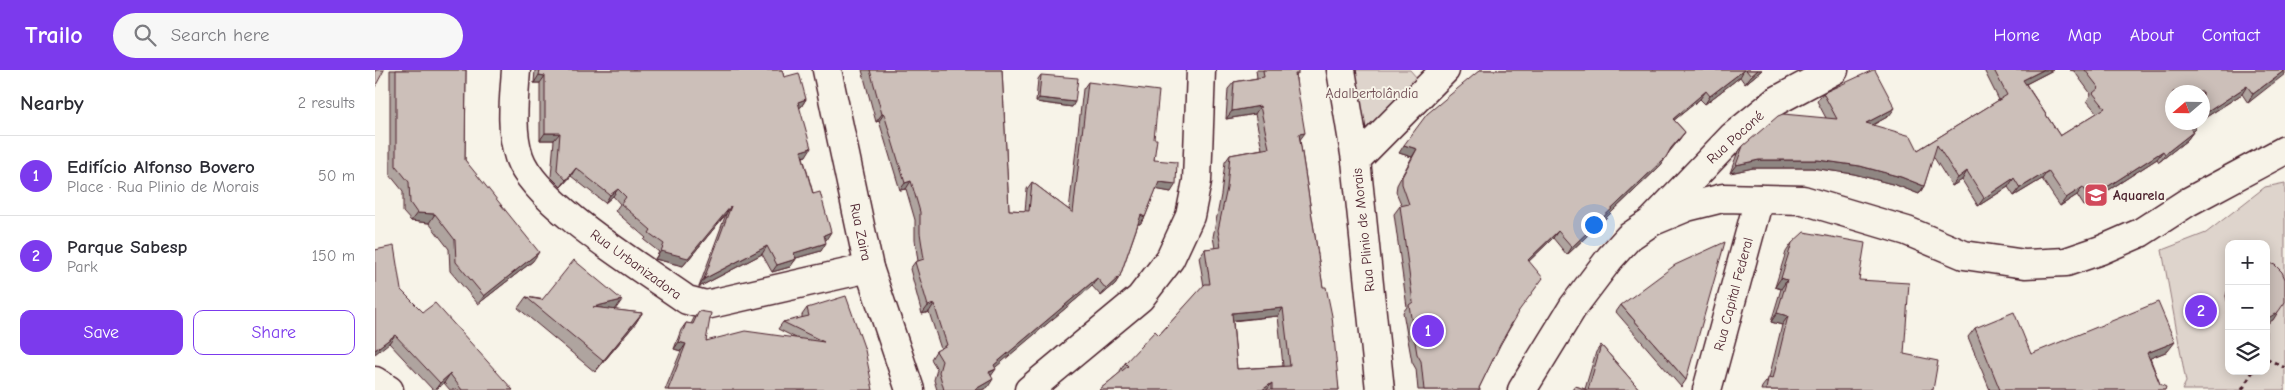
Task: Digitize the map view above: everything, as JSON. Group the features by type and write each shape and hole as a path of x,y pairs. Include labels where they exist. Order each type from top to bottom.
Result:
{"street":[{"name":"Rua Urbanizadora","path":"516,70 513,126 519,158 533,182 568,216 687,300 706,305 869,268"},
{"name":"Rua Zaira","path":"827,70 869,268 910,390"},
{"path":"1029,390 1139,298 1169,259 1190,216 1197,181 1201,70"},
{"name":"Rua Plinio de Morais","path":"1341,70 1356,160 1380,390"},
{"path":"1356,160 1445,70"},
{"name":"Rua Poconé","path":"1651,222 1733,136 1776,101 1833,70"},
{"path":"1522,390 1573,307 1610,258 1629,237 1651,222 1687,207 1723,198 1803,200 1853,213 1907,231 1964,254 2025,264 2066,262 2101,250 2140,233 2195,198 2285,149"},
{"name":"Rua Capital Federal","path":"1707,390 1759,199"},
{"path":"375,381 389,390"}],"path":[{"path":"2270,360 2285,368"},
{"path":"2242,390 2251,375"}],"green space":[{"name":"Adalbertolândia","path":"1347,70 1410,70 1417,78 1356,141"},
{"path":"2285,183 2285,390 2182,390 2186,382 2162,250 2206,233 2265,187"}],"building":[{"path":"375,70 384,70 375,87"},
{"path":"396,70 466,70 465,160 539,252 484,296 456,262 455,240 435,214 417,213 410,203 409,182 396,166"},
{"path":"540,70 782,70 784,77 799,73 806,99 798,102 811,148 801,151 813,194 820,192 831,232 824,235 826,243 794,253 796,259 777,265 767,246 704,279 731,206 688,258 661,251 664,244 649,233 651,230 621,204 626,197 618,189 610,195 576,168 566,180 557,170 560,133 545,133 545,76 539,75"},
{"path":"870,70 1002,70 1009,210 1029,211 1032,182 1073,213 1088,82 1159,91 1154,139 1157,139 1154,160 1177,162 1176,184 1159,182 1145,217 1141,215 1120,276 1106,289 1097,278 994,365 996,369 989,372 993,379 974,390 944,390 939,372 942,361 936,351 947,345 934,304 928,306 915,262 924,259 920,233 920,212 911,181 905,183 884,114 882,114"},
{"path":"1263,70 1298,70 1298,74 1295,74 1305,133 1299,134 1323,287 1326,287 1332,316 1339,390 1272,390 1272,383 1262,390 1099,390 1128,366 1125,363 1155,331 1159,335 1205,284 1210,284 1205,249 1221,247 1218,230 1227,188 1230,155 1269,148 1260,106 1232,111 1234,82 1264,77","holes":["1283,308 1290,366 1237,369 1232,313"]},
{"path":"1480,70 1744,70 1710,96 1706,91 1673,119 1685,132 1666,157 1572,247 1558,231 1528,260 1543,278 1518,312 1479,388 1480,390 1424,390 1421,361 1417,354 1409,305 1413,302 1400,206 1409,204 1402,184 1402,177 1417,149 1404,145 1427,114"},
{"path":"1746,70 1758,70 1751,76"},
{"path":"1875,70 1895,108 1866,123 1911,136 1918,150 2007,95 1994,70 2043,70 2023,80 2060,136 2105,108 2093,93 2099,88 2085,70 2285,70 2253,94 2247,86 2210,110 2210,85 2165,85 2165,130 2192,130 2193,132 2165,154 2163,151 2090,198 2083,187 2066,198 2048,171 2020,188 2014,178 1984,198 1967,171 1958,178 1937,145 1924,186 1901,177 1860,166 1818,160 1759,160 1736,165 1743,146 1778,116 1783,114 1837,119 1823,93"},
{"path":"1041,75 1078,78 1075,102 1039,98"},
{"path":"1804,232 1865,243 1859,280 1909,283 1904,354 1938,361 1933,390 1766,390 1768,378 1773,379 1788,316 1777,313 1787,280 1781,278 1792,243"},
{"path":"1725,242 1686,380 1621,305 1675,265"},
{"path":"394,246 401,290 423,312 435,303 513,390 462,390 450,374 440,383 395,335 375,350 375,250"},
{"path":"574,260 622,300 593,307 642,313 603,361 526,297 542,300"},
{"path":"2270,263 2275,265 2282,272 2285,279 2285,302 2278,312 2270,317"},
{"path":"846,296 865,350 873,390 668,390 686,344 679,342 686,323 693,324 699,311 711,313 706,341 745,331 824,342 783,322 809,316 807,308"},
{"path":"2158,302 2175,342 2147,353 2160,384 2166,387 2165,390 2000,390 1975,328 2014,312 2031,354"},
{"path":"1601,345 1640,390 1588,390"},
{"path":"1575,386 1588,390 1574,390"}],"place":[{"name":"Aquarela","path":"2096,195"},
{"name":"Parque Sabesp","path":"2201,311"},
{"name":"Edifício Alfonso Bovero","path":"1428,331"}]}
